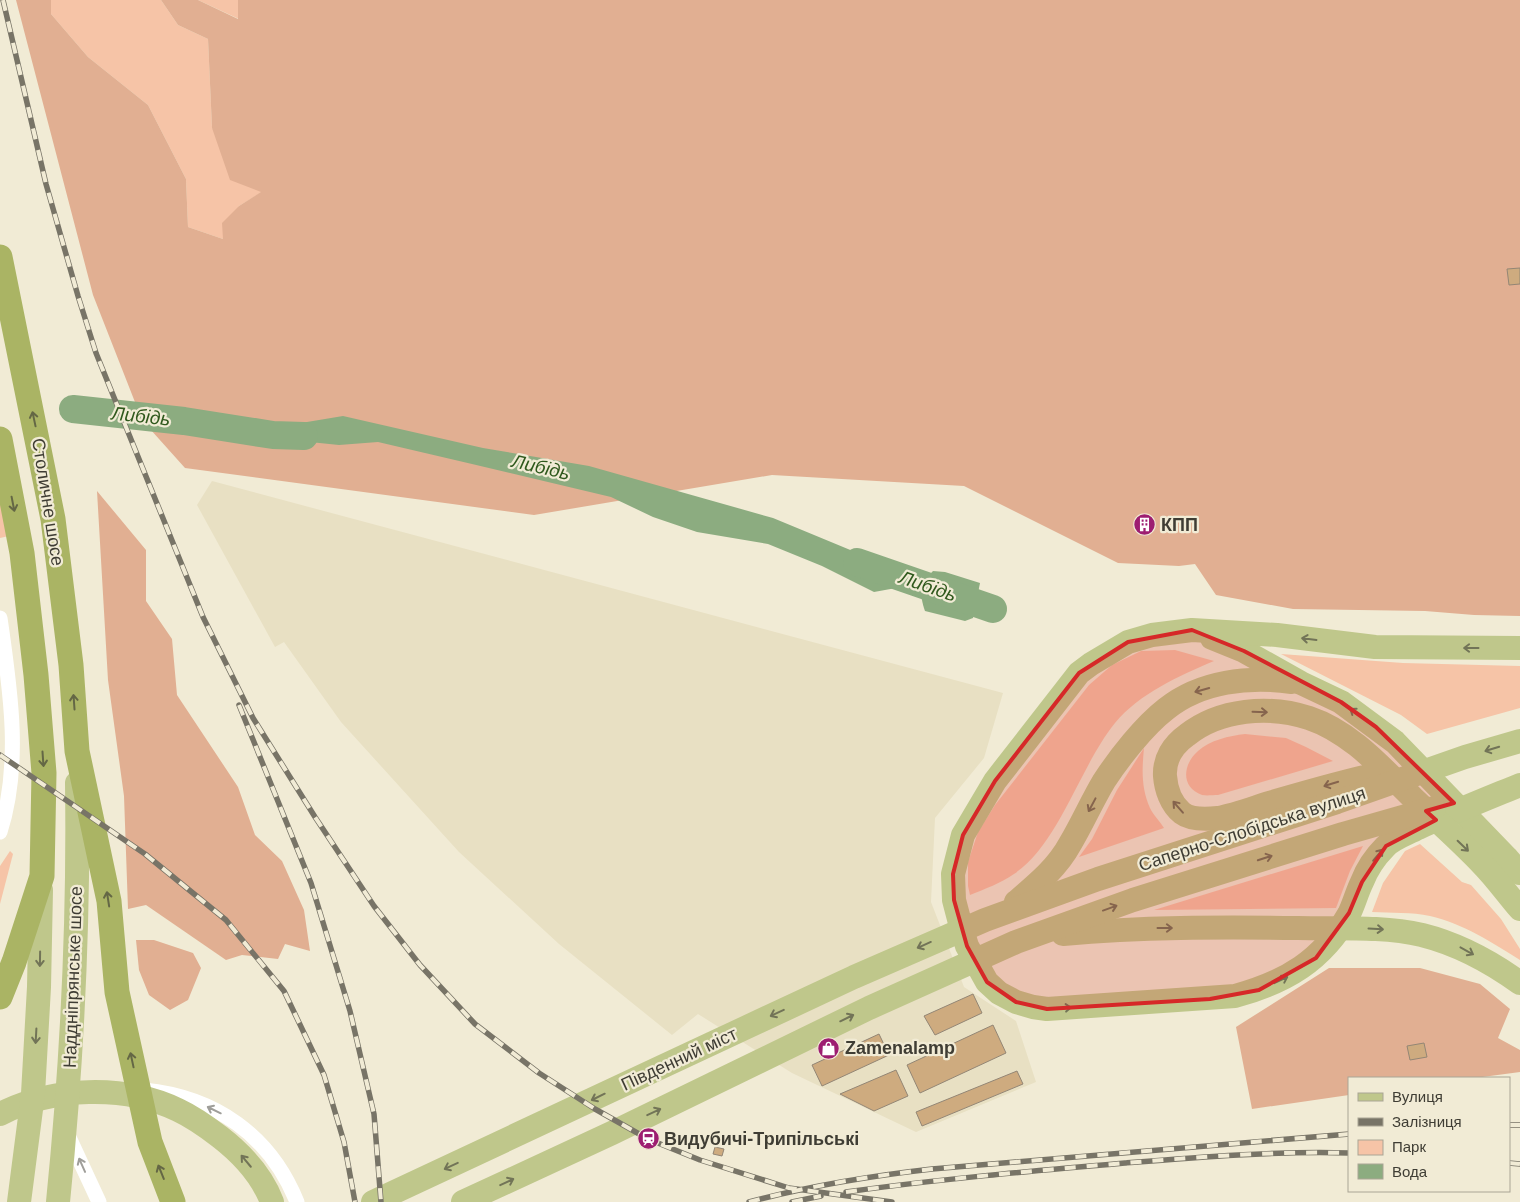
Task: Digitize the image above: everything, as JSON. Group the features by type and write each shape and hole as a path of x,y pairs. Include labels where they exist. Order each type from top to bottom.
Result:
{"highway":[{"name":"Столичне шосе","path":"0,257 53,519 71,665 77,751 108,900 117,992 150,1142 173,1202"},
{"name":"Столичне шосе","path":"0,439 22,553 36,675 44,773 42,876 25,930 0,997"}],"main road":[{"path":"1520,648 1375,647 1277,635 1192,630 1152,634 1128,642 1099,658 1079,673 995,782 963,835 953,874 954,900 967,946 987,982 999,993 1016,1002 1047,1009 1235,996 1259,990 1289,976 1316,958 1349,913 1372,862 1386,846 1445,816 1520,785"},
{"path":"1192,630 1244,651 1301,683 1340,702 1376,727 1395,742 1513,865"},
{"path":"993,917 1041,882 1069,846 1104,781 1141,733 1166,709 1193,693 1233,681 1249,673 1251,664 1244,651"},
{"path":"1233,681 1268,679 1301,683"},
{"path":"1464,757 1343,781 1218,818 1194,818 1182,813 1170,798 1166,787 1165,772 1170,752 1180,740 1200,725 1223,716 1251,711 1290,713 1311,719 1334,730 1365,752 1482,864 1520,909"},
{"name":"Саперно-Слобідська вулиця","path":"993,917 1098,879 1337,802 1464,757 1520,740"},
{"name":"Наддніпрянське шосе","path":"58,1202 71,1059 78,841 77,751"},
{"name":"Саперно-Слобідська вулиця","path":"999,950 1133,900 1343,834 1520,785"},
{"name":"Наддніпрянське шосе","path":"20,1202 33,1094 39,987 42,876"},
{"name":"Південний міст","path":"374,1202 854,976 993,917"},
{"path":"1029,938 1159,927 1378,929 1421,935 1458,946 1505,972 1520,983"},
{"name":"Південний міст","path":"463,1202 612,1133 861,1012 999,950"},
{"path":"0,1114 36,1099 53,1096 120,1093 143,1098 178,1110 206,1127 245,1159 259,1178 272,1202"}],"street":[{"path":"0,618 10,696 12,750 7,810 0,832"},
{"path":"120,1093 138,1089 167,1092 188,1098 216,1110 242,1126 276,1164 290,1185 297,1202"},
{"path":"65,1128 99,1202"}],"highlighted area":[{"path":"1192,630 1244,651 1341,702 1376,727 1454,803 1426,811 1436,820 1386,846 1362,882 1349,913 1316,958 1259,990 1210,999 1047,1009 1016,1002 987,982 967,946 954,900 953,874 963,835 995,781 1079,673 1128,642"}],"shaded area":[{"path":"16,0 51,0 51,14 88,57 148,105 186,179 188,227 223,239 222,223 239,206 261,192 230,180 212,128 208,39 178,25 161,0 198,0 238,19 238,0 1520,0 1520,616 1425,611 1293,609 1216,595 1195,564 1179,566 1118,563 964,486 772,475 534,515 185,468 142,420 93,295"},
{"path":"212,481 1003,693 984,758 935,818 931,902 964,987 1016,1021 1036,1082 916,1132 792,1073 698,1014 672,1035 559,944 459,852 341,722 284,642 275,647 197,505"},
{"path":"97,491 146,550 146,601 172,639 177,695 238,787 255,835 282,861 304,910 310,951 285,944 278,959 242,955 226,960 146,905 128,909 124,796 108,680"},
{"path":"136,940 154,940 193,953 201,968 188,1000 170,1010 149,995 139,970"},
{"path":"1329,968 1420,968 1480,984 1510,1009 1498,1038 1520,1050 1520,1072 1482,1077 1348,1077 1348,1095 1252,1109 1236,1027"}],"green space":[{"path":"51,0 161,0 178,25 208,39 212,128 262,192 239,206 223,239 188,227 186,179 148,105 88,57 51,14"},
{"path":"198,0 238,0 239,19"},
{"path":"0,495 9,536 0,538"},
{"path":"1175,650 1214,661 1161,686 1125,712 1102,741 1057,824 1030,861 1009,877 970,895 968,862 978,832 995,805 1089,685 1112,665 1141,651"},
{"path":"1281,654 1403,663 1520,666 1520,708 1427,734 1401,715"},
{"path":"1245,734 1286,738 1333,761 1218,795 1202,795 1190,787 1186,775 1187,769 1189,762 1198,751 1214,741"},
{"path":"1144,748 1143,771 1147,801 1151,811 1164,828 1079,857 1092,839 1117,790"},
{"path":"1420,844 1462,882 1471,885 1501,919 1520,949 1520,960 1477,934 1442,919 1416,914 1372,912 1383,883 1405,851"},
{"path":"1363,846 1350,871 1336,908 1154,910"},
{"path":"10,851 13,854 0,904 0,866"}],"water":[{"path":"343,416 483,448 589,466 773,518 889,566 896,588 874,592 822,566 768,544 697,532 653,517 611,497 472,464 378,442 339,445 266,439 271,428"},
{"path":"933,571 945,572 980,583 973,618 965,621 925,611 921,594 925,580"}],"building":[{"path":"1520,268 1520,284 1509,285 1507,269"},
{"name":"КПП","path":"1142,517 1150,519 1147,533 1139,531"},
{"path":"973,994 982,1013 935,1035 924,1016"},
{"path":"993,1025 1006,1053 920,1093 907,1065"},
{"path":"879,1034 889,1055 822,1086 812,1065"},
{"path":"1424,1043 1427,1057 1410,1060 1407,1046"},
{"path":"896,1070 908,1096 874,1111 840,1094"},
{"path":"1017,1071 1023,1084 922,1126 916,1112"},
{"path":"715,1147 724,1149 722,1156 713,1154"}],"waterway":[{"name":"Либідь","path":"73,409 184,421 273,435 304,436"},
{"name":"Либідь","path":"857,562 993,609"}],"railway":[{"path":"3,0 46,184 96,353 203,617 253,718 374,906 420,965 475,1024 539,1073 595,1109 648,1139 700,1160 789,1188 892,1202"},
{"path":"239,705 311,883 350,1011 374,1114 381,1202"},
{"path":"0,755 145,854 226,920 284,991 324,1075 344,1142 355,1202"},
{"path":"1510,1125 1520,1125"},
{"path":"749,1202 840,1182 932,1169 1348,1134"},
{"path":"846,1192 916,1183 1153,1161 1265,1154 1348,1153"},
{"path":"1510,1163 1520,1164"},
{"path":"792,1202 821,1196"}],"place":[{"name":"КПП","path":"1145,525"},
{"name":"Zamenalamp","path":"829,1048"},
{"name":"Видубичі-Трипільські","path":"648,1139"}]}
